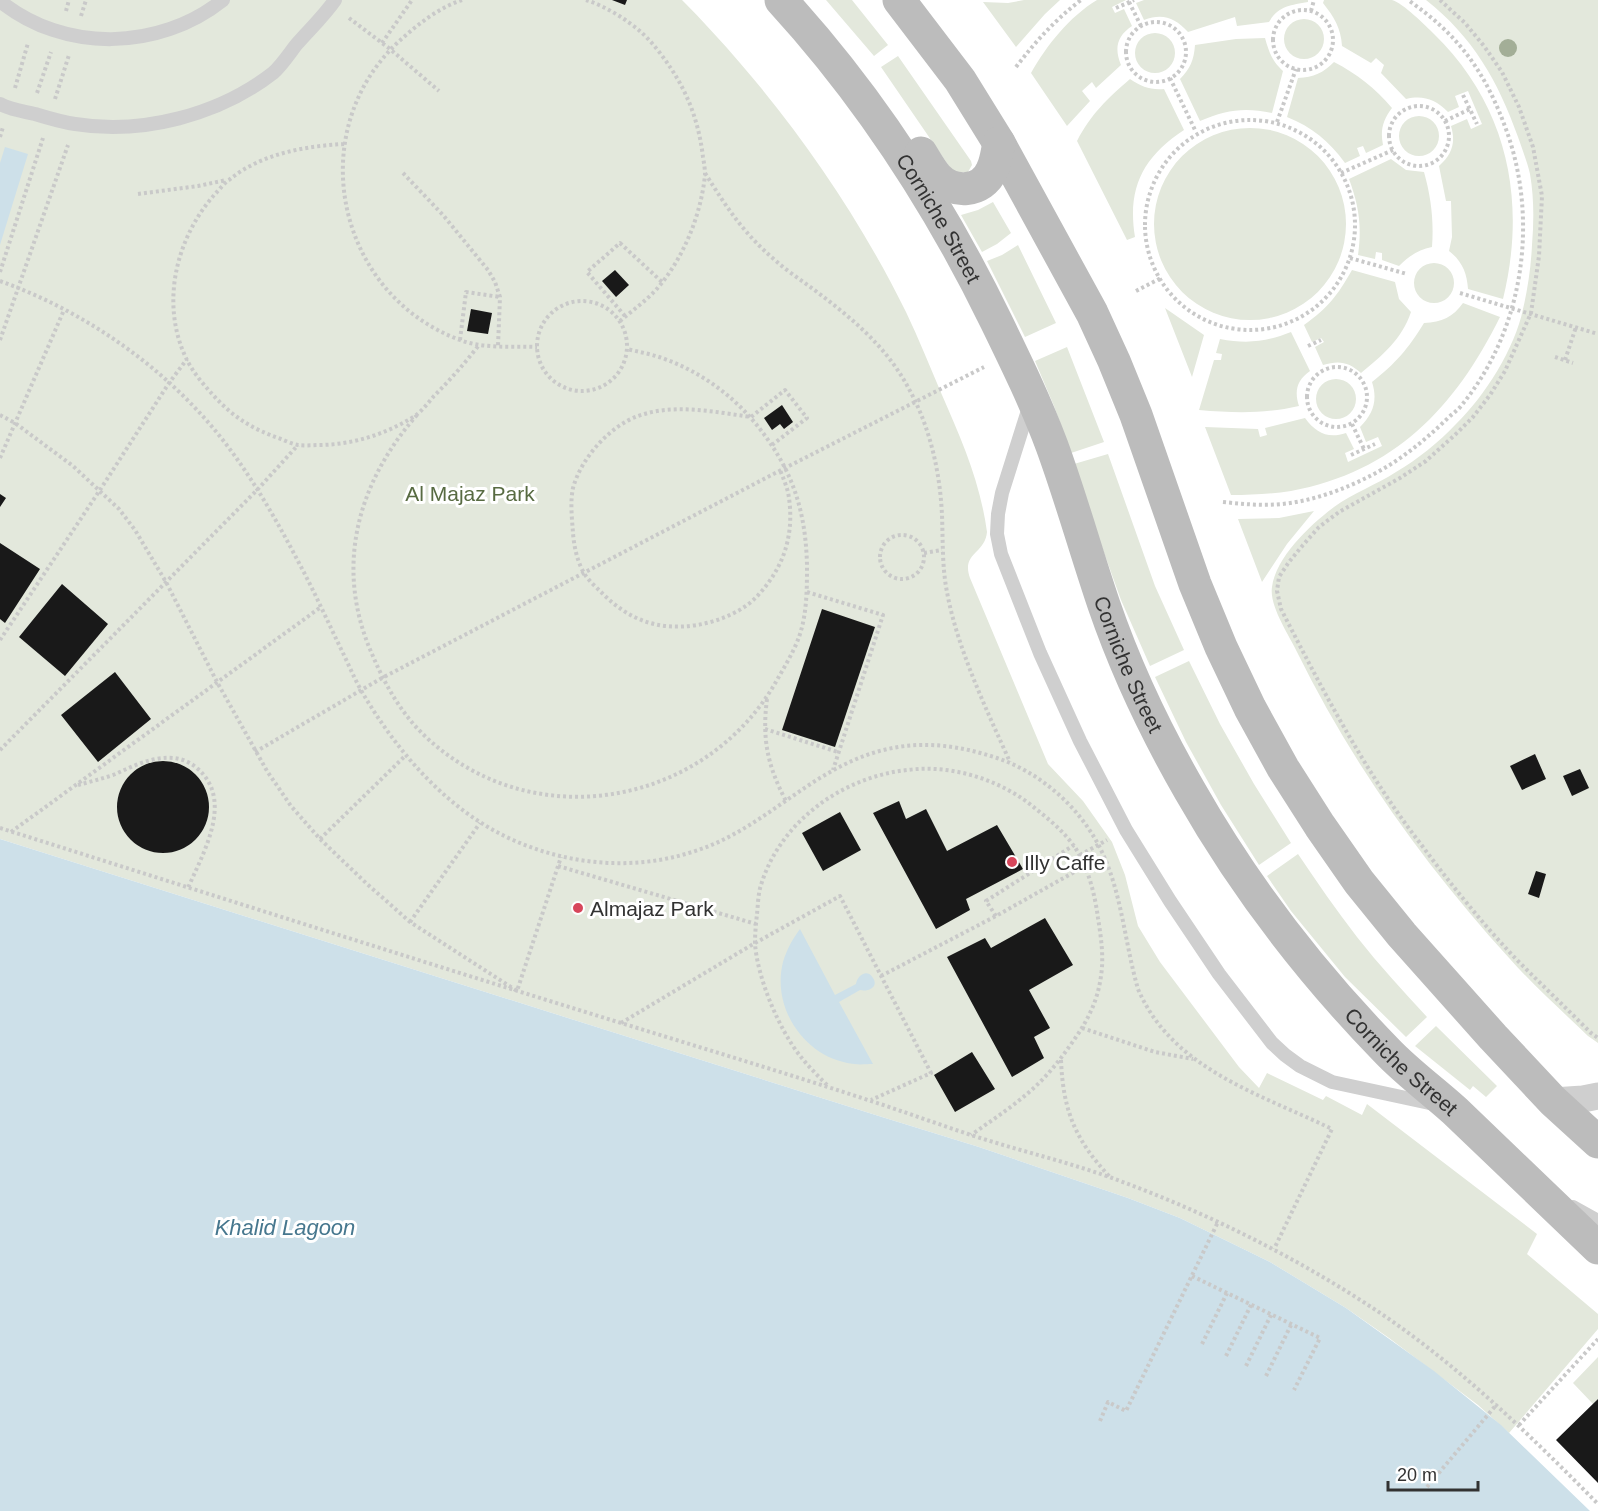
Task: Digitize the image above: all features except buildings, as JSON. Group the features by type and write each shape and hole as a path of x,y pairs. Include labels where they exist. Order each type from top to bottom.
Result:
{"main road":[{"name":"Corniche Street","path":"781,0 848,79 887,131 957,244 1012,352 1052,446 1106,610 1130,672 1189,791 1224,848 1255,894 1302,956 1345,1007 1391,1056 1452,1108 1598,1248"},
{"path":"899,0 960,80 999,143 1092,313 1136,415 1212,626 1250,708 1283,768 1359,882 1402,935 1492,1037 1553,1101 1598,1142"},
{"path":"848,79 865,82 883,95 938,178 959,190 970,189 983,183 992,172 999,143"}],"street":[{"path":"1553,1101 1598,1096"}],"lane":[{"path":"0,1 33,24 58,32 109,40 162,33 187,24 223,0"},
{"path":"4,106 75,124 124,126 156,123 187,116 217,105 274,72 330,2"},
{"path":"1032,397 1000,503 997,534 1000,554 1080,741 1126,830 1219,974 1272,1043 1285,1055 1300,1066 1332,1082 1452,1108"},
{"path":"1536,1189 1598,1221"}],"path":[{"path":"30,113 69,0"},
{"path":"382,43 412,0"},
{"path":"462,0 431,15 390,48 360,91 344,144 342,183 345,205 351,227 370,268 399,303 436,329 460,340 479,345 537,348"},
{"path":"586,0 607,10 641,32 681,83 694,112 701,139 705,173 698,212 679,257 652,294 620,321"},
{"path":"1016,67 1037,40 1081,0"},
{"path":"1311,10 1314,0"},
{"path":"1223,502 1253,505 1307,500 1347,487 1393,464 1433,434 1460,407 1490,363 1500,342 1512,309 1522,254 1523,199 1514,153 1501,114 1470,57 1438,22 1408,0"},
{"path":"1440,0 1478,38 1502,72 1520,106 1533,147 1542,196 1539,256 1531,313 1505,370 1490,396 1473,417 1426,461 1339,512 1319,527 1289,562 1280,577 1277,591 1281,609 1334,711 1383,790 1422,846 1515,958 1598,1038"},
{"path":"1116,8 1132,1 1141,26"},
{"path":"330,2 390,48 439,91"},
{"path":"1311,10 1328,23 1333,43 1330,54 1315,68 1306,70 1287,66 1280,60 1272,42 1277,23 1292,11 1311,10"},
{"path":"1158,22 1167,24 1181,35 1185,43 1185,60 1170,78 1162,81 1146,80 1132,70 1126,51 1128,41 1133,32 1141,26 1158,22"},
{"path":"0,137 4,106 33,24"},
{"path":"1277,123 1296,69"},
{"path":"1170,78 1196,132"},
{"path":"1463,95 1476,124"},
{"path":"1425,107 1433,110 1445,121 1449,137 1447,146 1444,153 1431,163 1422,166 1413,165 1398,157 1393,150 1389,133 1391,125 1395,117 1409,108 1425,107"},
{"path":"1445,121 1470,109"},
{"path":"1247,117 1277,123 1308,137 1331,159 1341,173 1353,205 1354,239 1350,258 1337,284 1312,311 1295,322 1270,330 1237,330 1222,327 1203,319 1187,308 1172,294 1161,278 1152,259 1147,238 1146,217 1149,196 1157,176 1168,159 1196,132 1215,123 1247,117"},
{"path":"0,340 75,124"},
{"path":"344,144 300,148 250,166 228,180 205,205 181,252 174,281 174,312 178,335 187,359 216,398 243,422 265,434 298,445 355,442 377,435 417,415"},
{"path":"1341,173 1393,150"},
{"path":"403,172 443,216 488,270 495,282 500,297 498,346"},
{"path":"705,173 731,214 752,239 778,263 873,338 897,366 916,402 926,426 938,478 947,595 977,686 1010,762"},
{"path":"138,194 228,180"},
{"path":"625,316 587,272 620,243 662,282"},
{"path":"1350,258 1407,274"},
{"path":"1136,291 1161,278"},
{"path":"0,281 64,310 103,331 133,352 169,383 210,424 258,489 300,565 361,690 405,756 443,793 480,823 512,839 537,850 586,861 617,864 669,858 695,852 766,816 832,771 861,757 883,749 925,744 951,746 978,752 1010,762 1039,779 1062,798 1090,830 1099,845 1113,881 1134,977 1144,1002 1162,1029 1194,1059 1237,1086 1332,1129 1274,1249"},
{"path":"460,340 466,292 500,297"},
{"path":"1460,293 1598,334"},
{"path":"576,301 593,302 608,309 620,321 626,334 627,349 622,368 609,383 591,391 572,391 554,382 541,367 537,348 539,331 547,316 561,306 576,301"},
{"path":"0,458 64,310"},
{"path":"1565,360 1576,327"},
{"path":"1308,346 1321,340"},
{"path":"479,345 400,434 372,483 360,515 355,547 354,583 357,612 366,641 382,678 395,699 426,737 463,766 493,780 525,790 589,797 619,794 653,784 706,758 732,737 753,717 767,698 799,637 806,606 806,541 802,514 795,489 772,445 751,417 715,386 688,369 661,357 627,349"},
{"path":"255,752 382,678 1012,352"},
{"path":"1555,357 1573,363"},
{"path":"0,640 187,359"},
{"path":"1338,367 1355,373 1361,380 1367,395 1366,404 1364,412 1352,423 1335,428 1327,426 1312,416 1308,408 1307,392 1309,384 1320,372 1338,367"},
{"path":"772,445 807,418 785,390 751,417 694,410 660,410 638,416 616,428 598,444 573,488 571,512 575,551 584,573 611,602 633,618 657,625 684,627 706,624 730,615 753,602 770,582 785,554 790,518 788,491 783,469"},
{"path":"0,415 15,423 73,466 119,509 135,530 166,582 255,752 277,788 320,839 410,922 517,991"},
{"path":"1352,423 1364,449"},
{"path":"1351,455 1375,444"},
{"path":"0,750 258,489 298,445"},
{"path":"896,535 914,538 921,545 924,553 919,571 903,579 886,572 881,564 882,546 896,535"},
{"path":"924,553 942,550"},
{"path":"807,591 884,615 832,771"},
{"path":"11,832 321,607"},
{"path":"767,698 765,740 769,762 786,801"},
{"path":"765,729 838,752"},
{"path":"320,839 405,756"},
{"path":"75,786 99,780 142,762 158,758 174,757 188,761 198,768 206,777 213,793 214,821 211,834 188,888"},
{"path":"828,1087 800,1056 777,1019 767,994 755,943 760,888 768,863 796,824 816,806 842,790 869,778 907,770 945,770 1004,787 1026,800 1057,827 1080,855 1097,912 1102,947 1101,974 1096,1001 1082,1028 1061,1059 1039,1083 971,1135"},
{"path":"410,922 480,823"},
{"path":"0,828 1110,1177 1218,1222 1274,1249 1367,1305 1447,1362 1497,1404 1598,1504"},
{"path":"1080,855 1126,830"},
{"path":"996,916 986,901 1074,845"},
{"path":"517,991 561,857"},
{"path":"558,866 756,924"},
{"path":"881,976 996,916 1084,866"},
{"path":"621,1023 755,943 840,896 931,1073 871,1101"},
{"path":"1082,1028 1155,1052 1194,1059"},
{"path":"1061,1059 1062,1086 1068,1113 1079,1137 1094,1160 1110,1177"},
{"path":"1100,1421 1108,1402 1126,1411 1218,1222"},
{"path":"1192,1276 1320,1338 1294,1390"},
{"path":"1202,1344 1227,1293"},
{"path":"1226,1356 1251,1305"},
{"path":"1246,1366 1271,1314"},
{"path":"1266,1376 1291,1325"},
{"path":"1519,1425 1598,1339"},
{"path":"1427,1486 1497,1404"}],"green space":[{"name":"Al Majaz Park","path":"0,0 682,0 740,63 809,151 871,246 906,312 963,445 980,496 987,532 982,545 969,563 970,578 1048,764 1083,801 1112,842 1125,875 1138,926 1160,962 1239,1067 1259,1088 1267,1073 1323,1100 1326,1096 1362,1115 1367,1104 1537,1234 1527,1254 1598,1314 1598,1329 1509,1433 1478,1405 1346,1308 1270,1262 1180,1218 979,1147 0,839"},
{"path":"826,0 852,0 888,45 874,56"},
{"path":"1024,0 1060,0 1016,47 983,2 1008,3"},
{"path":"1097,0 1126,0 1112,7 1115,13 1124,9 1132,26 1123,34 1118,43 1121,65 1096,88 1092,82 1082,91 1090,101 1067,126 1031,73 1060,32"},
{"path":"1144,0 1308,0 1308,2 1281,9 1269,22 1237,26 1235,17 1188,32 1168,18 1157,17 1144,20 1136,3"},
{"path":"1324,0 1392,0 1397,2 1434,34 1459,62 1479,92 1495,124 1505,157 1511,191 1513,226 1510,262 1503,299 1468,289 1463,268 1449,251 1452,237 1451,201 1446,201 1439,166 1452,148 1451,126 1467,119 1471,129 1482,124 1468,91 1455,96 1459,107 1448,112 1428,99 1406,99 1381,73 1384,65 1376,58 1371,63 1342,46 1338,28 1323,3"},
{"path":"1426,0 1598,0 1598,1043 1519,969 1420,851 1366,774 1318,694 1280,620 1272,595 1272,587 1280,564 1296,542 1315,523 1341,502 1388,477 1420,456 1467,413 1488,386 1506,355 1523,309 1530,269 1533,227 1532,191 1527,164 1502,97 1482,61 1457,29"},
{"path":"1304,19 1312,20 1318,25 1323,31 1323,47 1318,53 1312,58 1304,59 1296,58 1290,53 1285,47 1284,39 1285,31 1290,25 1296,20"},
{"path":"1155,33 1163,34 1169,39 1174,45 1174,61 1169,67 1163,72 1155,73 1147,72 1141,67 1136,61 1135,53 1136,45 1141,39 1147,34"},
{"path":"1265,38 1271,56 1283,71 1272,113 1253,110 1235,111 1200,121 1180,79 1191,64 1195,45 1236,39"},
{"path":"898,56 971,161 972,165 968,172 953,172 881,67"},
{"path":"1334,62 1365,82 1392,108 1383,125 1383,145 1366,153 1363,146 1357,148 1360,156 1345,163 1319,136 1304,125 1287,117 1298,78 1318,74"},
{"path":"1130,79 1146,87 1164,89 1184,130 1158,151 1141,175 1134,203 1135,237 1127,240 1077,141 1100,107"},
{"path":"1419,116 1427,117 1433,122 1438,128 1438,144 1433,150 1427,155 1419,156 1411,155 1405,150 1400,144 1399,136 1400,128 1405,122 1411,117"},
{"path":"1241,128 1259,128 1287,135 1318,156 1339,187 1346,224 1339,261 1318,292 1287,313 1259,320 1241,320 1205,309 1176,285 1165,269 1158,252 1154,233 1154,215 1165,179 1189,150 1205,139 1222,132"},
{"path":"1391,159 1406,170 1424,172 1432,218 1432,247 1414,254 1399,266 1382,260 1382,253 1376,252 1375,259 1358,255 1359,216 1349,179"},
{"path":"993,202 1011,233 982,252 961,215"},
{"path":"1018,245 1056,323 1025,337 987,261"},
{"path":"1434,263 1442,264 1448,269 1453,275 1453,291 1448,297 1442,302 1434,303 1426,302 1420,297 1415,291 1414,283 1415,275 1420,269 1426,264"},
{"path":"1352,270 1395,282 1399,299 1411,312 1397,339 1361,373 1344,363 1323,365 1315,347 1324,342 1321,338 1312,342 1304,325 1332,300"},
{"path":"1463,303 1500,317 1463,380 1417,431 1391,452 1361,469 1328,482 1284,492 1231,495 1205,427 1258,429 1260,437 1267,435 1265,428 1305,418 1318,431 1328,435 1346,433 1354,449 1345,453 1348,462 1382,446 1378,437 1366,442 1360,427 1373,407 1372,382 1401,355 1424,323 1446,318"},
{"path":"1165,308 1204,335 1192,377"},
{"path":"1291,332 1310,371 1302,378 1298,386 1299,406 1249,412 1199,410 1214,360 1221,360 1222,354 1216,353 1220,339 1256,341"},
{"path":"1067,347 1104,442 1071,453 1035,361"},
{"path":"1336,379 1344,380 1350,385 1355,391 1355,407 1350,413 1344,418 1336,419 1328,418 1322,413 1317,407 1316,399 1317,391 1322,385 1328,380"},
{"path":"1108,454 1155,586 1184,650 1150,666 1121,600 1074,464"},
{"path":"1314,511 1287,544 1262,582 1238,519 1279,518"},
{"path":"1189,661 1220,724 1291,843 1259,865 1221,805 1186,742 1155,677"},
{"path":"1298,854 1357,937 1427,1017 1406,1037 1345,977 1291,911 1267,876"},
{"path":"1436,1026 1497,1086 1486,1097 1473,1086 1470,1090 1415,1046"},
{"path":"1598,1357 1598,1399 1593,1404 1573,1383"}],"water":[{"path":"5,147 28,154 0,245 0,163"},
{"name":"Khalid Lagoon","path":"0,839 979,1147 1180,1218 1270,1262 1346,1308 1434,1371 1501,1425 1590,1511 0,1511"},
{"path":"800,929 835,995 856,984 858,978 865,973 873,978 875,984 872,988 860,990 839,1002 873,1064 854,1064 821,1053 796,1029 782,997 781,980 783,962"}],"place":[{"name":"Illy Caffe","path":"1012,862"},
{"name":"Almajaz Park","path":"578,908"}]}
